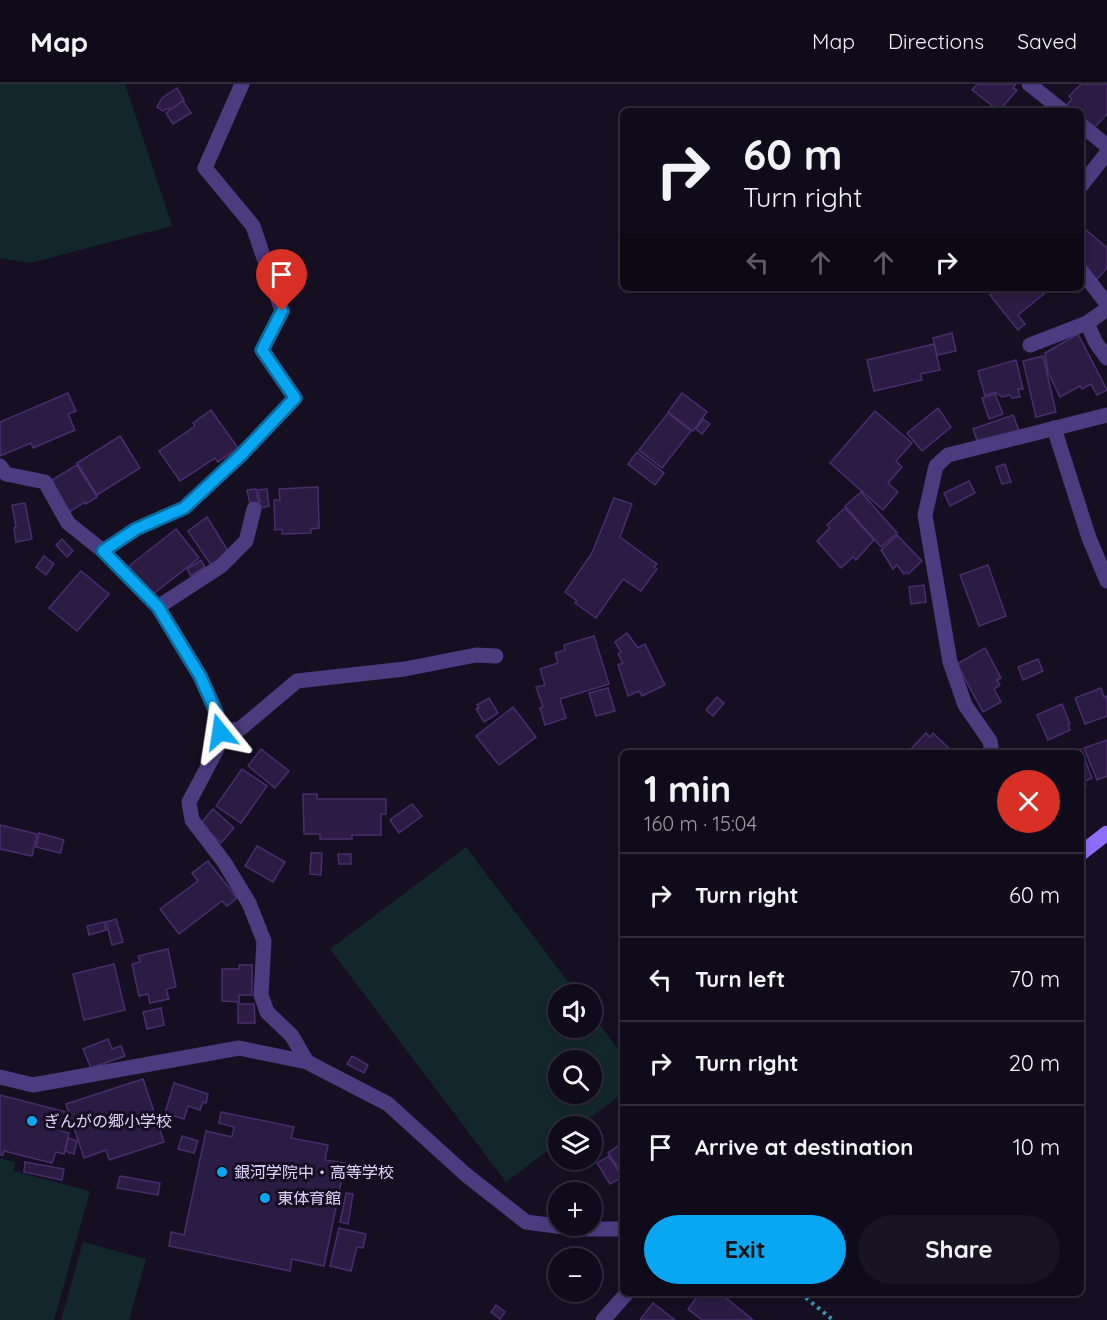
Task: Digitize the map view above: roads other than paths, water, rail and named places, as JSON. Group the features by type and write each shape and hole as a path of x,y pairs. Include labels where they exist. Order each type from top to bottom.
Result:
{"street":[{"path":"103,551 136,529 184,508 240,456 295,398 262,350 282,311 254,226 205,168 242,84"},
{"path":"1029,84 1059,108"},
{"path":"1084,127 1107,146"},
{"path":"1084,182 1107,153"},
{"path":"1084,274 1107,304"},
{"path":"1030,345 1087,323 1107,309"},
{"path":"1087,323 1096,343 1107,358"},
{"path":"992,750 990,741 965,705 950,662 925,515 936,466 948,455 1107,415"},
{"path":"1054,429 1089,538 1107,581"},
{"path":"0,466 6,474 45,482 68,523 103,551 158,607 200,676 216,712 220,732 217,749 189,802 192,820 224,862 249,903 264,941 261,995 267,1012 292,1036 307,1062"},
{"path":"158,607 221,566 246,541 254,509"},
{"path":"220,732 240,729 297,681 405,669 476,655 496,656"},
{"path":"1084,851 1107,833"},
{"path":"0,1077 33,1085 239,1048 307,1062 388,1104 465,1174 526,1222 579,1229 620,1229"},
{"path":"603,1320 624,1296"}],"place":[{"name":"ぎんがの郷小学校","path":"32,1121"},
{"name":"銀河学院中・高等学校","path":"222,1172"},
{"name":"東体育館","path":"265,1198"}]}
